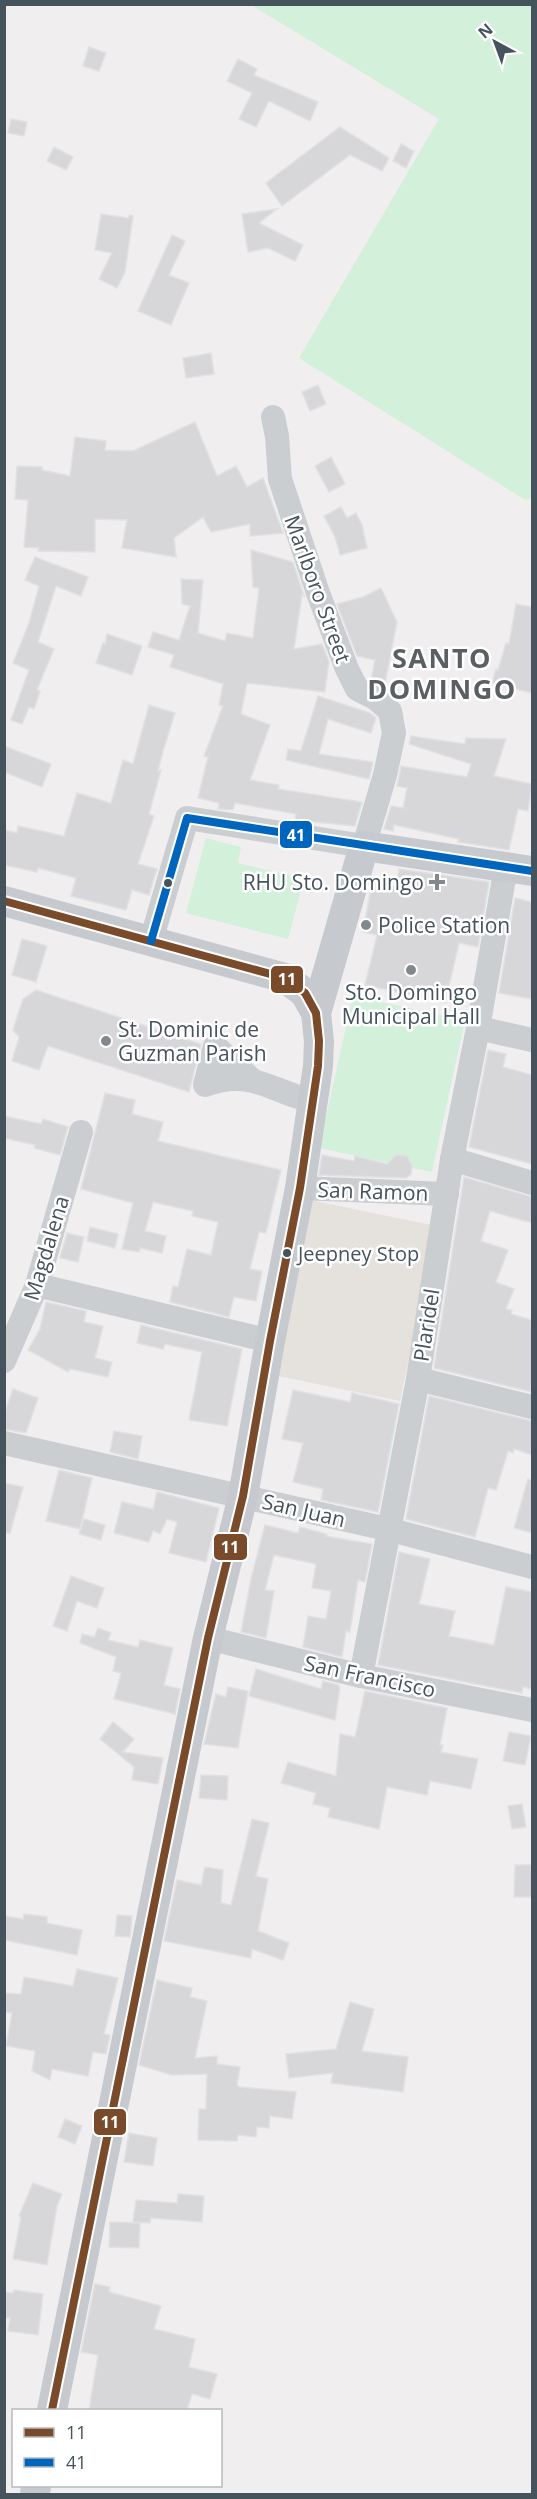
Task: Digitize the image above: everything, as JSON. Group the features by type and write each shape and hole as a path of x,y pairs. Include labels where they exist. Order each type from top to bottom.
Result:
{"main road":[{"path":"52,2409 208,1638 243,1496 300,1188 319,1049 316,1013 364,846 519,869"},
{"path":"4,901 285,978 305,993 316,1013"}],"street":[{"name":"Marlboro Street","path":"273,417 277,436 280,479 318,593 347,669 357,688 375,698 390,711 394,733 385,775 364,846"},
{"path":"151,941 187,818 364,846"},
{"name":"Plaridel","path":"360,1676 418,1379 452,1159 478,1029 519,869"},
{"path":"478,1029 532,1040"},
{"path":"251,1079 312,1101"},
{"name":"Magdalena","path":"4,1361 37,1285 81,1132"},
{"path":"452,1159 532,1183"},
{"name":"San Ramon","path":"300,1188 447,1194"},
{"path":"37,1285 270,1341"},
{"path":"418,1379 532,1407"},
{"name":"San Juan","path":"4,1443 387,1529 532,1566"},
{"name":"San Francisco","path":"208,1638 360,1676 532,1710"}],"shaded area":[{"path":"310,1200 436,1226 400,1401 273,1375"}],"green space":[{"path":"251,5 532,5 532,498 525,500 299,358 439,119"},
{"path":"206,838 241,847 238,863 304,879 288,939 186,913"},
{"path":"353,996 465,1020 432,1172 319,1148"}],"building":[{"path":"89,47 106,53 99,71 83,66"},
{"path":"238,59 257,69 254,75 318,102 310,121 269,101 256,127 239,119 252,93 227,81"},
{"path":"11,119 27,122 24,136 8,133"},
{"path":"340,127 389,158 382,171 350,155 282,206 266,183"},
{"path":"401,144 414,151 406,168 393,161"},
{"path":"54,147 73,157 66,170 47,161"},
{"path":"277,209 259,223 303,245 295,261 268,248 248,252 242,214"},
{"path":"101,214 128,218 130,215 133,216 125,272 117,288 99,279 112,253 95,250"},
{"path":"172,235 185,241 169,275 189,283 171,325 138,311"},
{"path":"211,353 214,374 186,378 183,358"},
{"path":"318,385 326,404 310,411 302,392"},
{"path":"195,422 217,476 236,466 247,487 263,478 283,533 250,536 250,524 211,532 203,517 174,538 176,557 122,548 127,520 95,519 95,552 38,551 39,548 24,547 28,500 15,499 17,466 42,467 42,470 70,476 75,437 106,441 105,450 133,451"},
{"path":"331,457 345,484 329,492 315,466"},
{"path":"341,507 347,518 356,513 362,525 367,548 340,555 335,537 324,516"},
{"path":"251,550 293,562 304,596 302,595 294,649 322,644 329,661 325,692 247,683 241,714 270,725 250,780 279,785 278,789 362,802 355,826 295,820 296,814 235,803 233,810 218,809 219,803 198,798 208,757 204,756 223,706 219,705 223,684 170,667 174,655 148,647 153,632 179,640 190,606 182,604 181,579 203,580 198,633 225,641 227,633 253,638 259,588 253,587"},
{"path":"35,557 88,577 81,596 56,586 38,642 54,649 37,690 40,691 34,709 29,707 22,724 11,720 29,670 13,663 29,623 39,586 25,580"},
{"path":"381,588 397,622 385,684 371,680 375,660 357,656 337,604 363,597"},
{"path":"516,604 532,607 532,693 492,683 506,643 509,644"},
{"path":"107,634 142,646 132,675 96,663"},
{"path":"318,696 370,713 376,718 371,733 328,719 319,754 373,762 369,779 286,760 288,749 301,751"},
{"path":"149,705 175,713 163,751 158,771 161,770 149,814 154,816 138,864 157,869 149,895 132,890 126,910 71,896 76,878 38,868 37,872 4,865 4,830 17,833 18,826 64,836 77,793 111,803 123,760 133,764"},
{"path":"411,736 465,744 466,738 506,739 494,776 532,784 528,811 518,809 509,850 458,842 459,839 394,825 393,831 384,829 391,806 403,808 407,788 397,786 401,766 467,777 471,764 409,744"},
{"path":"4,746 51,764 42,787 4,772"},
{"path":"399,869 489,882 478,947 459,943 445,1003 365,985 377,935 363,932 372,882 396,887"},
{"path":"515,898 532,902 532,999 499,993"},
{"path":"22,939 47,946 36,982 12,975"},
{"name":"St. Dominic de Guzman Parish","path":"36,990 201,1044 189,1092 48,1046 39,1070 12,1061 19,1037 13,1030 23,999"},
{"path":"488,1050 506,1054 503,1067 532,1075 532,1164 469,1147"},
{"path":"105,1093 135,1100 132,1114 163,1122 158,1141 281,1170 266,1233 259,1232 250,1269 262,1271 256,1301 234,1297 229,1317 170,1302 173,1286 178,1287 187,1249 211,1255 218,1222 192,1216 193,1211 153,1202 145,1231 166,1236 162,1253 140,1248 139,1252 122,1249 133,1203 81,1189"},
{"path":"4,1116 41,1124 43,1119 68,1127 60,1155 34,1148 35,1145 4,1138"},
{"path":"322,1155 354,1161 355,1156 387,1164 396,1155 407,1156 412,1165 411,1174 406,1178 319,1175"},
{"path":"464,1177 532,1197 532,1223 490,1211 481,1241 508,1250 496,1282 514,1289 506,1309 512,1310 511,1314 532,1320 532,1392 434,1368"},
{"path":"90,1227 118,1234 115,1248 87,1241"},
{"path":"67,1233 84,1237 78,1262 60,1258"},
{"path":"46,1302 86,1311 84,1322 103,1326 95,1358 112,1362 108,1377 70,1369 68,1372 28,1350 40,1329"},
{"path":"141,1325 242,1349 227,1426 189,1420 202,1352 165,1344 163,1349 137,1343"},
{"path":"13,1389 38,1398 26,1433 4,1429 4,1415"},
{"path":"293,1390 350,1402 352,1393 399,1404 378,1512 321,1500 323,1489 293,1482 303,1443 282,1439"},
{"path":"429,1396 532,1421 532,1455 514,1449 513,1453 508,1451 496,1490 488,1488 475,1537 406,1519"},
{"path":"114,1431 142,1436 138,1459 110,1452"},
{"path":"59,1470 92,1478 80,1529 46,1521"},
{"path":"528,1479 532,1480 532,1533 514,1528"},
{"path":"4,1483 23,1487 10,1533 4,1533"},
{"path":"157,1492 219,1508 206,1562 169,1553 177,1522 167,1519 160,1534 153,1531 149,1542 114,1533 122,1502 153,1509"},
{"path":"84,1519 105,1525 101,1540 79,1534"},
{"path":"265,1525 298,1533 300,1527 327,1534 326,1536 372,1544 365,1582 358,1580 350,1632 346,1631 342,1657 303,1647 308,1616 326,1619 331,1591 312,1588 316,1564 274,1555 265,1590 274,1591 266,1638 241,1632 251,1579"},
{"path":"399,1552 430,1559 419,1604 455,1611 449,1636 494,1645 506,1587 532,1592 532,1689 523,1687 522,1693 378,1665"},
{"path":"71,1576 104,1588 97,1608 77,1601 67,1631 53,1626"},
{"path":"98,1628 111,1633 108,1640 138,1647 140,1640 173,1648 164,1685 180,1689 175,1714 114,1699 121,1673 113,1671 116,1657 80,1643 82,1634 94,1637"},
{"path":"256,1669 321,1689 323,1681 338,1685 340,1687 335,1720 249,1696"},
{"path":"228,1687 248,1691 238,1748 204,1744 216,1694 226,1697"},
{"path":"365,1691 447,1708 440,1745 443,1745 441,1752 478,1759 471,1789 430,1781 427,1795 387,1787 379,1829 328,1817 330,1808 313,1804 316,1793 281,1783 288,1762 336,1776 340,1734 355,1737"},
{"path":"113,1722 134,1739 123,1752 163,1758 158,1784 132,1780 134,1767 100,1739"},
{"path":"509,1732 531,1736 525,1765 503,1761"},
{"path":"201,1775 228,1776 227,1800 199,1798"},
{"path":"522,1804 526,1827 512,1829 508,1806"},
{"path":"252,1819 269,1823 256,1876 268,1879 258,1931 289,1943 283,1960 252,1949 251,1958 164,1941 177,1880 201,1885 205,1867 223,1870 221,1903 231,1905"},
{"path":"515,1865 532,1865 532,1897 514,1897"},
{"path":"24,1914 47,1917 47,1923 82,1930 77,1955 4,1940 4,1916 23,1919"},
{"path":"117,1915 132,1916 130,1937 115,1936"},
{"path":"77,1969 118,1978 104,2034 110,2035 106,2054 93,2052 88,2076 52,2069 50,2080 32,2071 35,2051 6,2046 12,2013 4,2012 4,1993 21,1994 24,1977 73,1986"},
{"path":"157,1980 192,1988 190,1997 207,2001 195,2058 217,2056 217,2064 240,2067 237,2085 240,2087 296,2092 292,2119 270,2116 269,2128 257,2127 256,2137 238,2135 237,2141 198,2140 199,2109 206,2109 207,2074 172,2075 139,2065"},
{"path":"350,2002 374,2009 362,2051 408,2057 403,2092 331,2083 333,2073 289,2078 286,2054 336,2049"},
{"path":"65,2119 82,2126 75,2144 58,2137"},
{"path":"129,2133 157,2138 153,2166 124,2162"},
{"path":"33,2183 62,2194 57,2206 47,2265 13,2259 21,2217 19,2216"},
{"path":"178,2194 204,2196 202,2222 151,2218 150,2223 133,2222 136,2200 177,2203"},
{"path":"110,2222 140,2223 139,2248 109,2247"},
{"path":"95,2284 110,2287 109,2292 161,2306 154,2329 195,2339 189,2367 217,2374 210,2399 192,2394 187,2409 89,2409 98,2355 81,2352"},
{"path":"14,2290 43,2294 38,2335 8,2331 10,2318 4,2318 4,2292 13,2293"}],"transit line":[{"name":"41","path":"151,941 187,818 532,871"},
{"name":"11","path":"4,901 285,978 305,993 316,1013 319,1041 318,1066 300,1188 243,1496 208,1638 52,2409"}],"place":[{"name":"RHU Sto. Domingo","path":"437,882"},
{"name":"Police Station","path":"366,925"},
{"name":"Sto. Domingo Municipal Hall","path":"411,970"},
{"name":"St. Dominic de Guzman Parish","path":"106,1041"},
{"name":"Jeepney Stop","path":"287,1253"}],"district":[{"name":"SANTO DOMINGO","path":"442,672"}]}
